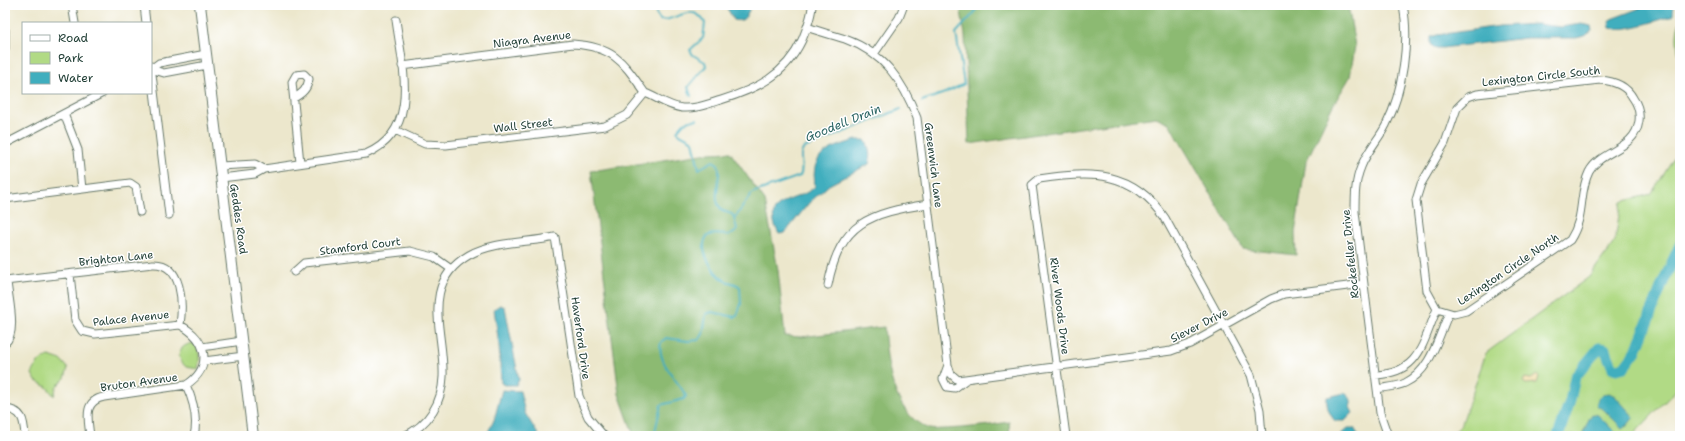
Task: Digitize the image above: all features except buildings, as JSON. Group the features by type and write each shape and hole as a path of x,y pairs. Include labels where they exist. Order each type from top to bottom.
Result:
{"main road":[{"name":"Geddes Road","path":"200,5 253,436"}],"street":[{"path":"72,5 74,22"},
{"path":"144,5 146,22"},
{"path":"645,93 662,102 677,107 689,108 702,106 749,91 769,80 790,60 797,50 807,27 812,5"},
{"path":"874,54 899,18 904,5"},
{"name":"Rockefeller Drive","path":"1388,436 1380,413 1355,212 1356,188 1361,168 1386,126 1402,72 1406,39 1403,5"},
{"path":"221,178 255,174 264,169 300,163 350,158 366,154 377,148 395,130 400,122 405,103 396,20"},
{"name":"Greenwich Lane","path":"807,27 846,39 874,54 895,73 903,85 917,118 948,365 951,374 956,378"},
{"path":"5,30 5,49"},
{"name":"Niagra Avenue","path":"402,66 573,44 584,45 595,47 614,54 645,93"},
{"path":"152,68 159,64 206,54"},
{"path":"152,68 164,73 207,65"},
{"path":"152,76 170,215"},
{"name":"Lexington Circle South","path":"1437,309 1427,291 1416,200 1421,184 1445,143 1457,108 1461,103 1468,97 1478,94 1600,80 1619,84 1630,93"},
{"name":"Wall Street","path":"395,130 425,144 446,145 605,126 627,115 645,93"},
{"name":"Lexington Circle North","path":"1437,309 1449,313 1460,314 1470,309 1570,240 1579,223 1585,183 1590,170 1605,156 1627,144 1637,130 1639,118 1638,108 1630,93"},
{"path":"5,144 64,114 88,96 98,94"},
{"path":"294,98 300,163"},
{"path":"64,114 78,150 82,189"},
{"path":"220,166 255,164 264,169"},
{"name":"River Woods Drive","path":"1066,436 1035,198 1032,188 1036,180 1085,174 1101,175 1123,180 1142,192 1155,204 1165,218 1224,325"},
{"path":"5,199 133,184 137,190 140,212"},
{"path":"828,285 832,264 840,249 851,233 862,224 886,212 928,204"},
{"name":"Haverford Drive","path":"451,269 468,256 483,249 555,237 579,396 588,417 604,436"},
{"name":"Stamford Court","path":"294,272 304,263 410,251 434,257 451,269"},
{"name":"Brighton Lane","path":"6,281 153,264 167,267 174,274 178,283 182,313 180,325"},
{"path":"404,436 413,434 431,414 442,391 444,370 437,306 441,288 451,269"},
{"name":"Palace Avenue","path":"70,274 76,323 79,329 95,334 180,325 193,333 203,350"},
{"path":"5,343 10,338 12,329 6,281"},
{"name":"Siever Drive","path":"956,378 958,380 967,379 1171,351 1190,344 1271,299 1284,294 1364,284"},
{"path":"1375,376 1395,373 1405,368 1417,354 1437,309"},
{"name":"Lexington Circle North","path":"1377,389 1401,384 1421,371 1428,362 1449,313"},
{"path":"1224,325 1239,351 1253,382 1260,410 1262,436"},
{"path":"1429,327 1441,331"},
{"path":"203,350 242,342"},
{"name":"Bruton Avenue","path":"90,436 87,410 94,400 104,397 186,385 195,379 204,361 203,350"},
{"path":"204,361 244,356"},
{"name":"Greenwich Lane","path":"947,387 943,379 948,365"},
{"path":"1405,368 1412,378"},
{"name":"Siever Drive","path":"947,387 955,388 967,379"},
{"path":"186,385 192,398 196,427 194,436"},
{"path":"5,409 15,410 22,416 25,436"}],"green space":[{"path":"960,5 1348,5 1355,46 1350,77 1332,107 1306,162 1295,233 1296,255 1243,249 1169,123 1156,117 969,144 965,35"},
{"path":"1680,22 1680,60 1677,31"},
{"path":"1680,149 1680,386 1632,436 1449,436 1461,426 1486,353 1589,277 1615,241 1621,202 1651,194"},
{"path":"730,152 765,201 778,270 785,336 801,337 884,327 887,355 893,385 906,411 916,421 929,429 977,427 1009,422 1010,436 631,436 633,433 619,394 591,171 709,153"},
{"path":"195,343 199,356 198,369 186,367 182,363 179,355 182,348"},
{"path":"49,356 61,360 68,368 65,378 56,387 54,396 47,387 36,381 32,374 38,362"}],"sand":[{"path":"1537,375 1539,377 1537,383 1526,384 1523,382 1525,378 1531,379"}],"water":[{"path":"725,5 751,5 745,17 738,21 734,20"},
{"path":"1648,5 1674,5 1673,15 1623,29 1610,28 1609,22 1611,19"},
{"path":"1537,24 1561,27 1581,24 1591,26 1592,31 1585,36 1576,38 1526,38 1442,48 1434,48 1431,44 1431,37 1437,35 1500,26"},
{"path":"856,140 865,140 869,148 869,164 829,185 809,203 785,233 779,234 774,222 774,213 777,207 784,202 809,191 815,186 815,166 818,159 823,154 837,146"},
{"path":"500,305 505,307 519,380 516,385 504,385 501,383 499,345 494,309"},
{"path":"502,390 520,391 525,413 539,436 486,436 494,420"},
{"path":"1345,393 1350,399 1350,407 1353,413 1345,421 1335,421 1328,410 1327,397"},
{"path":"1609,393 1615,396 1634,417 1627,426 1622,428 1604,410 1597,406 1597,401 1600,397"},
{"path":"1592,414 1598,415 1616,433 1616,436 1582,436"},
{"path":"1348,428 1354,428 1359,436 1339,436"}],"waterway":[{"path":"656,5 656,14 660,20 665,20 683,14 695,13 700,16 705,23 703,38 690,50 693,55 705,62 706,66 688,87 691,96"},
{"name":"Goodell Drain","path":"922,101 945,93 964,84 956,33 975,12 977,5"},
{"name":"Goodell Drain","path":"735,218 752,193 800,176 802,169 801,154 804,148 901,109"},
{"path":"654,436 661,405 684,399 686,396 665,364 660,349 661,342 666,338 688,341 699,340 703,334 706,314 712,312 735,317 737,316 741,304 740,287 722,279 714,271 704,250 705,239 709,235 729,235 734,233 737,229 733,215 723,211 717,200 719,175 718,164 713,161 699,169 693,141 677,131 684,123 697,119"},
{"path":"1558,436 1570,401 1575,377 1599,348 1605,349 1613,368 1617,369 1624,367 1636,351 1664,280 1680,245"}]}
